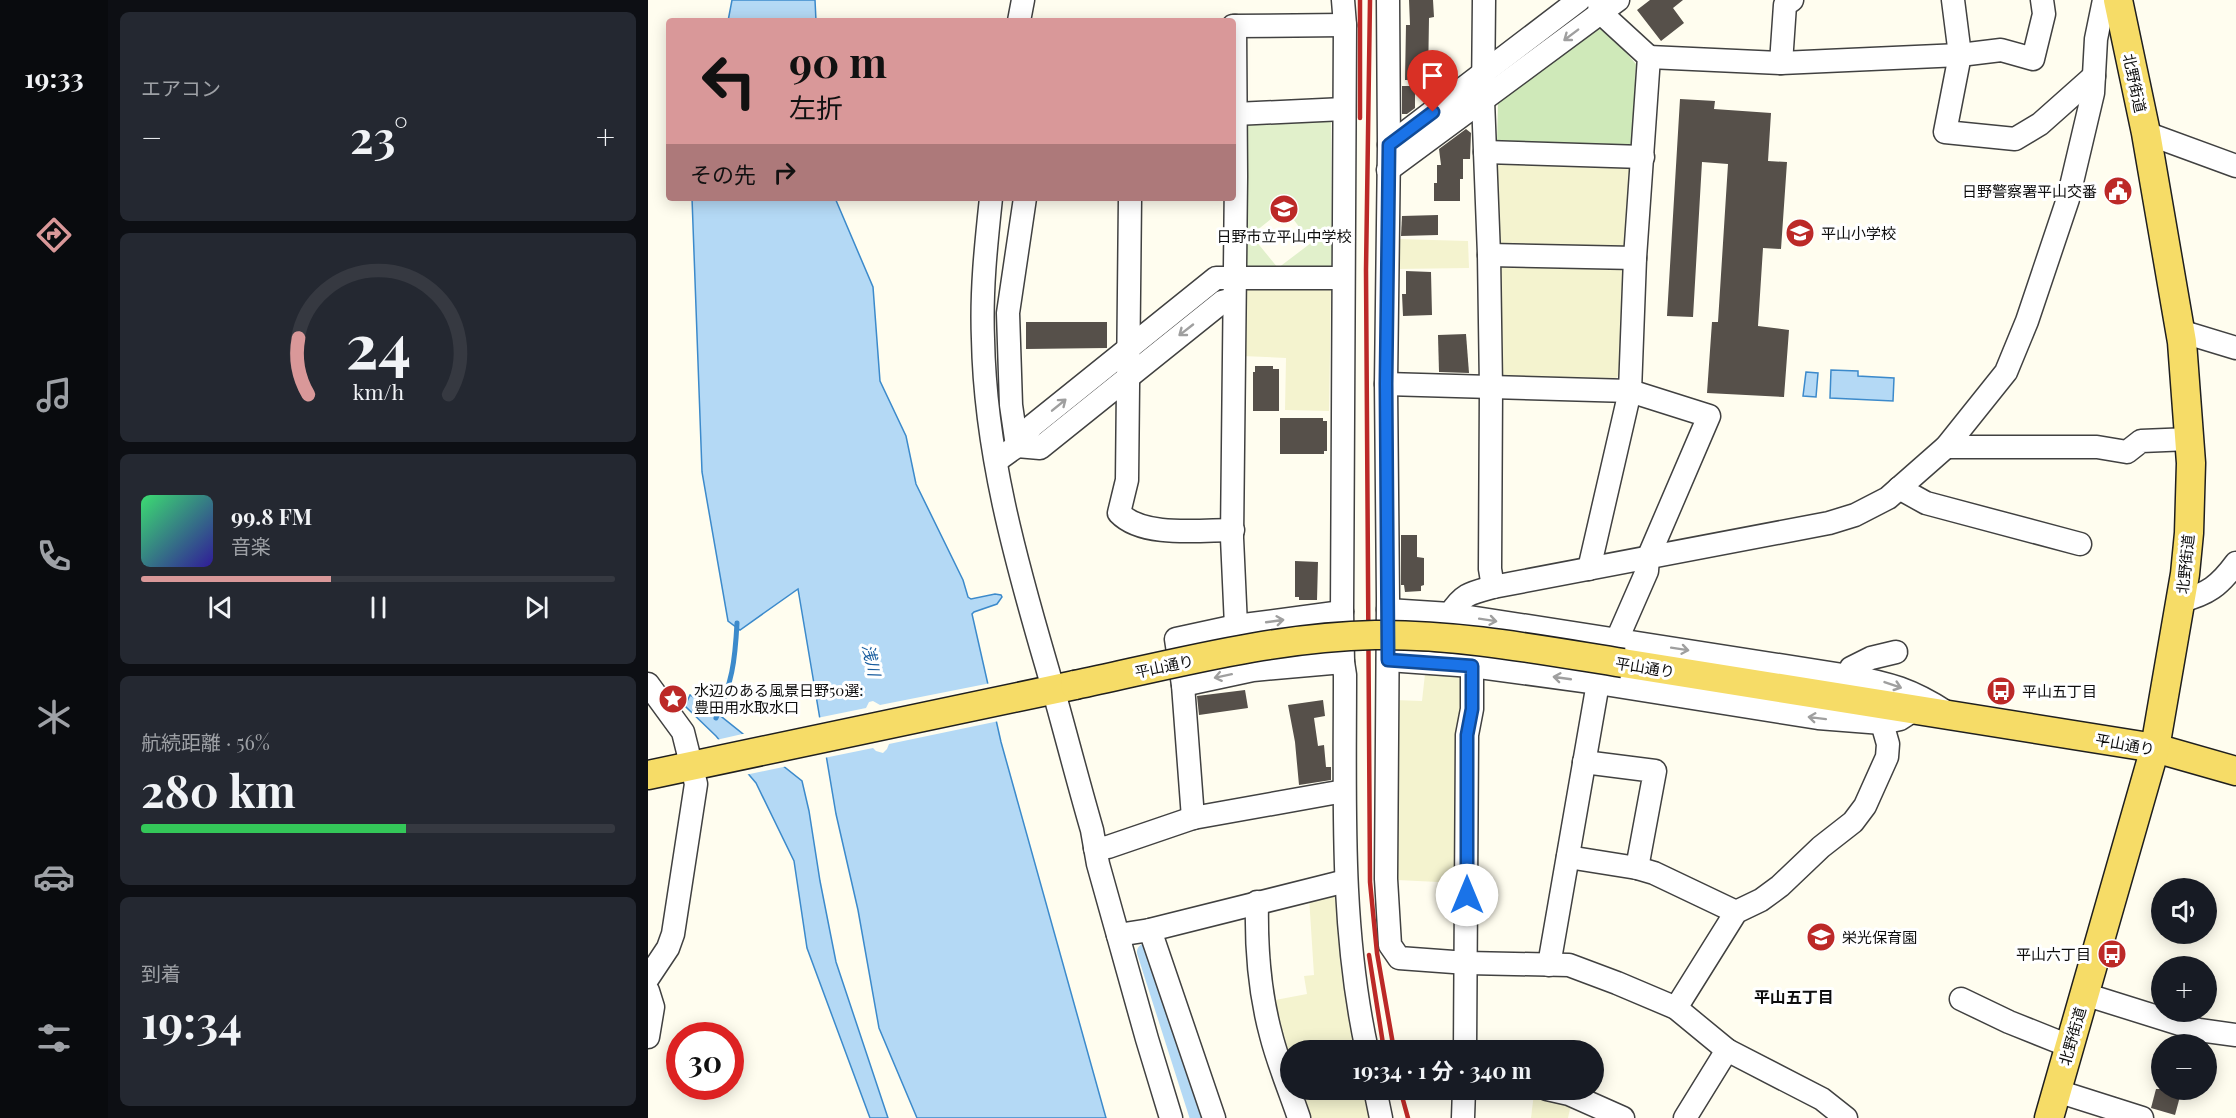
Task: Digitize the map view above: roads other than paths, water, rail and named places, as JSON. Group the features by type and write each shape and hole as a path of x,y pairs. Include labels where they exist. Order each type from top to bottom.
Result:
{"main road":[{"name":"北野街道","path":"2049,1118 2155,748 2181,601 2189,533 2192,463 2180,331 2146,133 2118,0"},
{"name":"平山通り","path":"648,775 1249,648 1377,635 1620,651 1914,710 2155,748 2236,771"}],"street":[{"path":"1020,18 1023,0"},
{"path":"1343,0 1345,25 1342,278 1344,791 1346,881 1352,970 1364,1040"},
{"path":"1388,0 1386,879 1390,945 1399,957 1467,963 1569,965 1617,983 1676,1008 1727,1050 1821,1099 1846,1118"},
{"path":"1484,0 1483,100 1489,255 1490,569 1492,587"},
{"path":"1389,145 1579,0"},
{"path":"1781,63 1785,5 1792,0"},
{"path":"1953,0 1960,55 1945,132 2015,138 2040,124 2094,75"},
{"path":"1649,57 1781,63 1960,55 2001,50 2033,59 2044,14 2042,0"},
{"path":"1450,614 1464,596 1492,587 1829,523 1855,515 1888,498 1946,447 2006,372 2016,350 2068,199 2093,93 2096,39 2104,0"},
{"path":"1388,170 1483,100 1605,4 1649,57 1635,258 1630,392 1589,569"},
{"path":"1236,26 1345,25"},
{"path":"1236,114 1344,109"},
{"path":"2146,133 2236,166"},
{"path":"1485,152 1643,158"},
{"path":"991,201 983,278 982,340 987,405 1013,548 1056,689 1092,830 1098,864 1171,1118"},
{"path":"1017,446 1011,405 1008,313 1025,201"},
{"path":"1130,201 1126,480 1119,513 1155,531 1233,530"},
{"path":"1235,201 1233,530 1236,626"},
{"path":"1489,255 1635,258"},
{"path":"996,461 1017,446 1032,426 1216,278 1234,289 1342,278"},
{"path":"1017,446 1040,448 1222,302 1234,289"},
{"path":"2180,331 2236,348"},
{"path":"1386,384 1630,392 1709,416 1648,558 1647,571 1620,651 1598,683 1549,965"},
{"path":"1946,447 2097,447 2127,452 2141,441 2190,439"},
{"path":"1899,488 1926,503 2080,544"},
{"path":"2181,601 2202,595 2222,582 2236,563"},
{"path":"1388,610 1450,614 1620,651 1849,676 1887,683 1922,696 1951,716"},
{"path":"1193,818 1183,685 1176,639 1236,626 1342,612"},
{"path":"1849,676 1851,668 1859,662 1896,652"},
{"path":"1388,660 1472,666 1598,683 1818,718 1882,723 1900,719 1914,710"},
{"path":"1183,685 1253,670 1343,662"},
{"path":"1465,1040 1467,735 1472,709 1472,666"},
{"path":"648,684 705,763 696,784 673,934 668,948 648,978"},
{"path":"1676,1008 1736,912 1761,900 1780,886 1821,847 1853,822 1865,806 1887,757 1888,744 1882,723"},
{"path":"1584,762 1655,771 1636,868"},
{"path":"1095,848 1108,847 1193,818 1344,791"},
{"path":"1568,857 1654,873 1736,912"},
{"path":"1118,935 1150,930 1346,881"},
{"path":"1257,902 1258,968 1266,1013 1271,1037 1299,1118"},
{"path":"1150,930 1214,1118"},
{"path":"648,990 653,1007 648,1037"},
{"path":"2084,994 2199,1030 2236,1035"},
{"path":"1961,999 2009,1022 2070,1046"},
{"path":"1685,1118 1727,1050"},
{"path":"2057,1091 2142,1118"},
{"path":"1377,1100 1381,1118"},
{"path":"1463,1118 1464,1100"},
{"path":"1582,1100 1623,1118"}],"water":[{"path":"732,0 815,0 816,18 729,18"},
{"name":"浅川","path":"692,201 836,201 873,287 880,381 906,436 916,484 963,580 968,597 971,599 995,594 1002,597 997,604 972,614 1001,742 1106,1118 917,1118 879,1028 858,910 836,814 798,589 740,630 728,621 702,472"},
{"path":"1831,370 1858,371 1858,376 1894,378 1893,401 1830,398"},
{"path":"1806,372 1818,373 1816,397 1803,396"},
{"path":"690,695 703,702 802,781 836,962 888,1118 870,1118 807,948 794,861 756,783 716,736 685,706"}],"waterway":[{"path":"1538,46 1578,16"},
{"path":"716,718 732,672 737,623"},
{"path":"1146,952 1199,1118"}],"railway":[{"path":"1360,0 1360,118"},
{"path":"1370,0 1366,270 1370,882 1377,953 1392,1040"},
{"path":"1369,955 1382,1040"},
{"path":"1403,1100 1408,1118"}],"place":[{"name":"日野警察署平山交番","path":"2118,191"},
{"name":"日野市立平山中学校","path":"1284,209"},
{"name":"平山小学校","path":"1800,233"},
{"name":"平山五丁目","path":"2001,691"},
{"name":"水辺のある風景日野50選: 豊田用水取水口","path":"673,699"},
{"name":"栄光保育園","path":"1821,937"},
{"name":"平山六丁目","path":"2112,954"}],"district":[{"name":"平山五丁目","path":"1794,996"}]}
